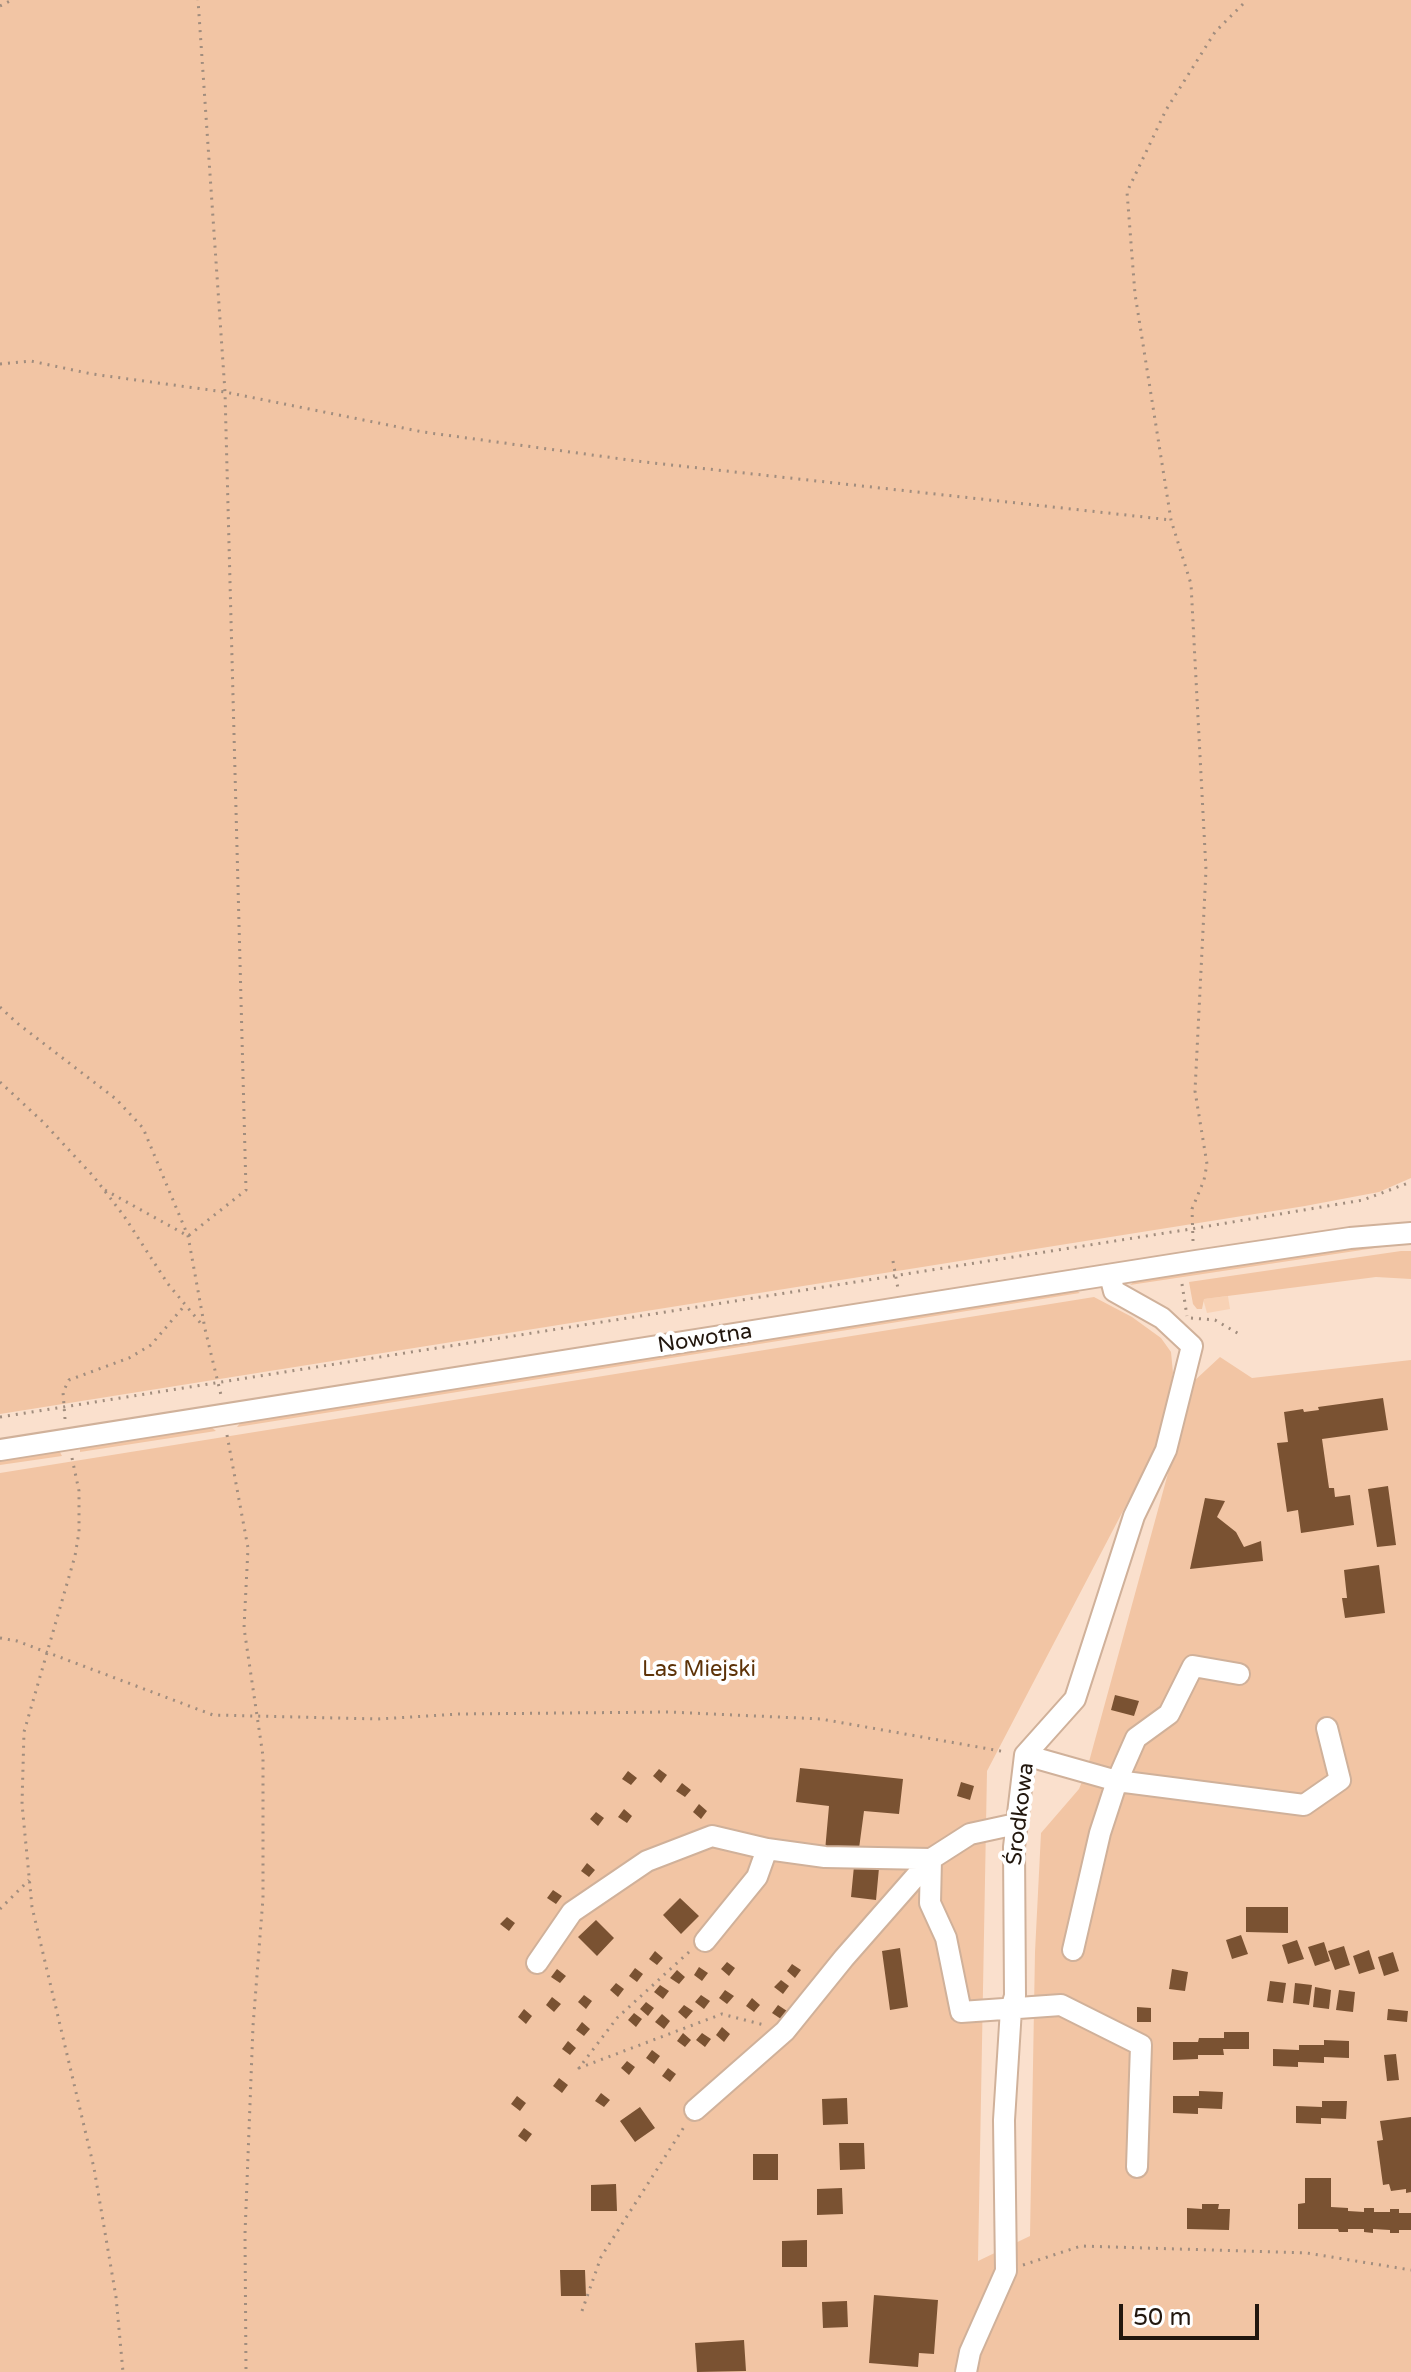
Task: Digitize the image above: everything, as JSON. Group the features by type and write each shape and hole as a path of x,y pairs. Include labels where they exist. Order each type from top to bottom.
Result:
{"street":[{"name":"Nowotna","path":"0,1450 1196,1261 1350,1238 1411,1233"},
{"name":"Środkowa","path":"1006,2271 1004,2120 1011,2009 1015,1996 1014,1847 1025,1755 1075,1699 1134,1516 1166,1450 1192,1346 1162,1318 1114,1291 1110,1275"},
{"path":"1073,1950 1100,1833 1117,1781 1136,1738 1169,1714 1193,1666 1239,1674"},
{"path":"1025,1755 1117,1781 1304,1805 1340,1780 1327,1728"},
{"path":"695,2110 785,2031 931,1859 970,1834 1016,1824"},
{"path":"537,1963 572,1912 647,1861 712,1836 767,1849 825,1857 931,1859"},
{"path":"705,1941 757,1877 767,1849"},
{"path":"931,1859 930,1903 946,1938 961,2012 1061,2005 1141,2045 1137,2167"},
{"path":"966,2372 970,2352 1006,2271"}],"path":[{"path":"0,6 12,0"},
{"path":"188,1236 246,1190 225,392 198,0"},
{"path":"1196,1261 1191,1229 1192,1209 1207,1164 1195,1091 1206,870 1191,584 1171,520 1135,294 1127,192 1166,110 1215,32 1247,0"},
{"path":"0,364 31,361 92,374 225,392 423,432 644,462 1171,520"},
{"path":"0,1007 116,1099 143,1128 188,1236 205,1329 219,1384 248,1548 244,1628 263,1756 263,1898 253,2026 245,2234 246,2372"},
{"path":"0,1082 43,1122 105,1190 168,1284 205,1329"},
{"path":"0,1417 1191,1229 1363,1200 1411,1182"},
{"path":"105,1190 188,1236"},
{"path":"893,1261 901,1308"},
{"path":"123,2372 116,2297 94,2168 32,1907 22,1804 24,1732 75,1556 79,1532 79,1491 63,1392 69,1380 115,1364 151,1345 185,1305"},
{"path":"1187,1318 1215,1320 1239,1334"},
{"path":"0,1638 17,1641 213,1715 378,1719 459,1714 669,1712 745,1715 821,1719 1025,1755"},
{"path":"0,1909 29,1880"},
{"path":"705,1941 682,1957 617,2018 579,2068 722,2014 785,2031"},
{"path":"582,2311 601,2257 695,2110"},
{"path":"1006,2271 1081,2246 1307,2253 1411,2270"}],"shaded area":[{"path":"1228,1296 1230,1309 1207,1313 1203,1299"}],"green space":[{"path":"0,0 1411,0 1411,1178 1379,1192 1305,1206 0,1414"},
{"path":"1408,1243 1130,1285 1137,1279 1375,1244"},
{"path":"1411,1251 1411,1279 1376,1277 1204,1299 1202,1309 1197,1309 1193,1304 1189,1282"},
{"path":"1075,1290 1080,1293 237,1427 241,1422"},
{"name":"Las Miejski","path":"1094,1297 1132,1317 1161,1338 1171,1352 1173,1373 1158,1444 987,1771 978,2261 1030,2236 1035,1952 1041,1833 1079,1789 1087,1769 1193,1382 1220,1357 1252,1378 1411,1360 1411,2372 0,2372 0,1473"},
{"path":"211,1427 216,1431 80,1452 80,1447"},
{"path":"59,1450 62,1456 0,1465 0,1460"}],"building":[{"path":"1383,1398 1388,1430 1322,1439 1329,1488 1334,1488 1335,1497 1350,1495 1354,1525 1301,1533 1298,1510 1287,1512 1277,1443 1288,1442 1284,1412 1319,1410 1318,1407"},
{"path":"1388,1486 1396,1545 1377,1547 1368,1489"},
{"path":"1205,1498 1225,1501 1217,1517 1236,1532 1244,1547 1261,1541 1263,1561 1190,1569"},
{"path":"1379,1565 1385,1613 1345,1618 1342,1598 1347,1598 1344,1570"},
{"path":"1115,1695 1139,1701 1134,1716 1111,1710"},
{"path":"800,1768 903,1779 899,1814 864,1811 858,1856 825,1851 829,1806 796,1802"},
{"path":"659,1769 667,1775 661,1783 653,1776"},
{"path":"628,1771 637,1778 631,1785 622,1779"},
{"path":"961,1782 974,1786 970,1800 957,1796"},
{"path":"682,1783 691,1790 685,1797 676,1791"},
{"path":"699,1804 707,1811 701,1819 693,1812"},
{"path":"624,1809 632,1816 627,1823 618,1817"},
{"path":"596,1812 604,1818 598,1826 590,1819"},
{"path":"587,1863 595,1870 589,1877 581,1871"},
{"path":"854,1866 879,1868 876,1900 851,1897"},
{"path":"553,1890 562,1896 556,1904 547,1898"},
{"path":"680,1898 699,1916 681,1934 663,1915"},
{"path":"1246,1907 1288,1907 1288,1933 1246,1932"},
{"path":"507,1917 515,1923 509,1931 500,1924"},
{"path":"596,1920 614,1938 597,1956 578,1937"},
{"path":"1241,1935 1248,1954 1232,1959 1226,1940"},
{"path":"1297,1940 1304,1959 1288,1964 1282,1945"},
{"path":"1324,1942 1330,1961 1315,1966 1308,1947"},
{"path":"1344,1946 1350,1965 1335,1970 1328,1951"},
{"path":"900,1948 908,2007 890,2010 882,1951"},
{"path":"1369,1950 1375,1969 1359,1974 1353,1956"},
{"path":"655,1951 663,1958 657,1965 649,1959"},
{"path":"1393,1952 1399,1971 1384,1976 1378,1957"},
{"path":"727,1962 735,1968 729,1976 721,1969"},
{"path":"792,1964 801,1970 795,1978 787,1971"},
{"path":"699,1967 708,1973 702,1981 694,1975"},
{"path":"635,1968 643,1974 637,1982 629,1976"},
{"path":"557,1969 566,1976 560,1983 551,1977"},
{"path":"1172,1969 1188,1972 1185,1991 1169,1989"},
{"path":"677,1970 685,1977 679,1984 670,1978"},
{"path":"781,1980 789,1986 783,1994 774,1987"},
{"path":"1270,1981 1286,1983 1283,2003 1267,2001"},
{"path":"616,1983 624,1989 618,1997 610,1990"},
{"path":"1295,1983 1312,1985 1309,2005 1293,2003"},
{"path":"660,1985 669,1991 663,1999 654,1992"},
{"path":"1315,1987 1331,1990 1329,2009 1313,2007"},
{"path":"725,1990 734,1996 727,2004 719,1998"},
{"path":"1339,1990 1355,1992 1353,2012 1336,2010"},
{"path":"584,1995 592,2001 586,2009 578,2002"},
{"path":"701,1995 710,2001 704,2009 695,2002"},
{"path":"552,1997 561,2004 554,2012 546,2005"},
{"path":"752,1998 760,2005 754,2012 746,2006"},
{"path":"646,2002 654,2008 648,2016 640,2009"},
{"path":"684,2005 693,2011 686,2019 678,2012"},
{"path":"778,2005 787,2011 781,2019 772,2013"},
{"path":"1137,2007 1151,2008 1151,2022 1137,2022"},
{"path":"524,2009 532,2016 526,2024 518,2017"},
{"path":"1388,2009 1408,2011 1407,2022 1387,2020"},
{"path":"634,2013 642,2019 636,2027 628,2020"},
{"path":"662,2014 670,2021 664,2029 655,2022"},
{"path":"582,2022 590,2029 584,2036 576,2030"},
{"path":"722,2027 730,2034 724,2042 716,2035"},
{"path":"1224,2032 1249,2032 1249,2049 1223,2049 1224,2055 1198,2055 1198,2059 1173,2060 1173,2042 1224,2038"},
{"path":"683,2033 691,2040 685,2047 677,2041"},
{"path":"702,2033 711,2039 705,2047 696,2040"},
{"path":"1324,2040 1349,2041 1349,2058 1324,2057 1324,2063 1298,2062 1298,2067 1273,2066 1273,2049 1299,2050 1299,2045 1324,2045"},
{"path":"568,2041 576,2048 570,2055 562,2049"},
{"path":"652,2050 660,2056 654,2064 646,2058"},
{"path":"1396,2054 1399,2080 1387,2081 1384,2055"},
{"path":"627,2061 635,2067 629,2075 621,2068"},
{"path":"668,2068 676,2074 670,2082 662,2076"},
{"path":"559,2078 568,2085 562,2093 553,2086"},
{"path":"1199,2091 1223,2092 1222,2109 1198,2108 1198,2114 1173,2113 1173,2096 1199,2096"},
{"path":"601,2093 610,2100 604,2107 595,2101"},
{"path":"517,2096 526,2103 520,2111 511,2104"},
{"path":"847,2098 848,2124 823,2125 822,2099"},
{"path":"1322,2101 1347,2101 1346,2119 1321,2118 1321,2124 1296,2123 1296,2106 1322,2107"},
{"path":"640,2107 655,2128 635,2142 620,2121"},
{"path":"1411,2117 1411,2192 1406,2193 1406,2189 1391,2191 1389,2184 1383,2185 1377,2141 1383,2140 1380,2121"},
{"path":"524,2128 532,2134 526,2142 518,2136"},
{"path":"839,2143 864,2143 865,2169 840,2170"},
{"path":"753,2154 778,2154 778,2180 753,2180"},
{"path":"1305,2178 1331,2178 1331,2207 1364,2212 1364,2208 1374,2208 1374,2212 1399,2209 1399,2213 1411,2213 1411,2230 1390,2233 1390,2230 1373,2229 1373,2233 1364,2232 1364,2229 1339,2232 1338,2229 1298,2229 1298,2204 1305,2203"},
{"path":"616,2184 617,2211 591,2211 591,2185"},
{"path":"842,2188 843,2214 817,2215 817,2189"},
{"path":"1202,2204 1219,2204 1218,2209 1230,2209 1229,2230 1187,2229 1187,2208 1202,2209"},
{"path":"807,2240 807,2267 782,2267 782,2241"},
{"path":"560,2270 585,2270 586,2296 561,2296"},
{"path":"874,2295 938,2300 934,2354 919,2353 918,2367 869,2363"},
{"path":"847,2301 848,2327 823,2328 822,2302"},
{"path":"744,2340 746,2371 697,2372 695,2343"}]}
